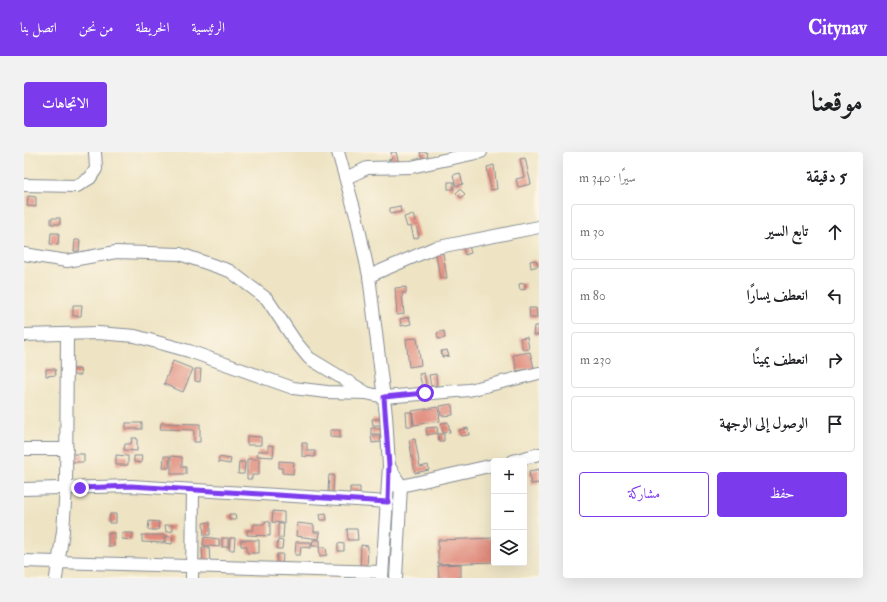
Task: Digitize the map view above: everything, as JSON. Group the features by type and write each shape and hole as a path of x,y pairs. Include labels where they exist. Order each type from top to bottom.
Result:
{"street":[{"path":"24,185 77,186 90,178 96,169 95,152"},
{"path":"24,561 192,565 382,575 388,502 389,466 384,397 369,276 346,178 338,152"},
{"path":"346,178 367,168 411,167 481,152"},
{"path":"369,276 434,248 539,227"},
{"path":"24,254 67,261 116,252 180,254 230,271 268,300 295,341 309,358 366,393"},
{"path":"24,335 98,333 135,336 189,351 293,388 327,392 366,393 384,397 469,390 539,374"},
{"path":"56,578 57,562 63,531 66,488 67,334"},
{"path":"24,449 67,449"},
{"path":"524,458 539,454"},
{"path":"389,466 401,486 396,578"},
{"path":"388,485 401,486 491,467"},
{"path":"24,489 131,486 388,502"},
{"path":"192,578 193,490"}],"building":[{"path":"391,152 396,152 399,164 390,166 388,160 392,159"},
{"path":"420,152 427,152 428,158 422,159"},
{"path":"525,158 531,184 518,187 516,179 524,177 520,159"},
{"path":"494,165 497,189 491,190 487,167"},
{"path":"460,173 463,184 456,186 453,175"},
{"path":"448,182 454,182 454,189 448,189"},
{"path":"460,189 465,194 461,198 456,193"},
{"path":"28,196 36,197 36,207 27,206"},
{"path":"400,206 401,212 390,214 390,208"},
{"path":"413,214 419,237 414,239 411,226 407,227 404,217"},
{"path":"51,218 60,218 60,224 51,224"},
{"path":"51,233 59,233 58,245 50,244"},
{"path":"75,240 80,240 79,251 74,251"},
{"path":"469,246 471,253 465,255 463,248"},
{"path":"443,253 447,278 440,279 436,254"},
{"path":"536,260 538,266 531,268 530,261"},
{"path":"525,283 526,289 520,290 519,284"},
{"path":"406,287 406,293 402,293 404,314 397,315 395,288"},
{"path":"73,305 82,305 81,316 73,316"},
{"path":"529,308 536,308 537,318 530,318"},
{"path":"409,317 411,324 401,326 400,319"},
{"path":"534,326 539,326 539,335 533,335"},
{"path":"444,331 445,338 438,339 437,333"},
{"path":"527,337 529,349 523,350 520,338"},
{"path":"417,338 421,365 409,367 406,339"},
{"path":"447,350 449,356 442,357 441,351"},
{"path":"530,352 534,368 517,371 513,355"},
{"path":"173,361 193,369 183,392 164,384"},
{"path":"46,369 55,369 56,375 46,376"},
{"path":"71,369 80,369 81,375 72,375"},
{"path":"195,369 201,369 200,382 195,381"},
{"path":"424,373 426,384 422,385 419,374"},
{"path":"436,374 437,386 431,386 429,375"},
{"path":"452,404 453,415 441,416 440,406"},
{"path":"438,407 440,421 414,425 412,411"},
{"path":"406,412 412,412 413,426 407,426"},
{"path":"372,419 380,419 381,425 373,425"},
{"path":"448,422 450,432 443,433 441,423"},
{"path":"126,423 142,423 142,429 126,429"},
{"path":"161,423 200,424 200,442 194,442 194,430 160,429"},
{"path":"437,427 438,433 427,435 426,428"},
{"path":"371,428 380,428 381,434 371,434"},
{"path":"468,428 469,435 461,436 459,430"},
{"path":"330,430 340,430 340,438 330,437"},
{"path":"438,434 444,434 444,441 439,441"},
{"path":"247,436 261,437 261,445 247,445"},
{"path":"371,436 380,436 381,442 372,443"},
{"path":"132,438 137,438 137,451 124,450 125,444 131,444"},
{"path":"415,439 420,467 428,465 429,470 415,473 409,440"},
{"path":"302,443 307,443 307,451 315,451 315,457 302,456"},
{"path":"268,445 274,446 273,457 257,456 258,451 268,451"},
{"path":"72,454 84,454 84,462 71,462"},
{"path":"116,455 128,456 128,465 116,465"},
{"path":"134,456 142,456 141,463 134,462"},
{"path":"164,456 170,456 169,468 163,468"},
{"path":"171,456 182,457 182,467 186,467 186,474 171,474"},
{"path":"219,457 231,459 230,464 218,462"},
{"path":"247,459 259,459 259,475 252,475 252,479 247,479"},
{"path":"279,461 294,462 293,474 282,473 282,468 279,468"},
{"path":"239,462 245,462 244,474 238,474"},
{"path":"539,469 539,483 531,484 529,471"},
{"path":"329,475 334,475 333,493 328,492"},
{"path":"350,487 360,487 360,497 350,496"},
{"path":"273,511 284,512 284,523 272,522"},
{"path":"326,513 327,520 321,520 320,514"},
{"path":"110,514 116,514 116,523 109,523"},
{"path":"229,514 235,514 236,520 229,520"},
{"path":"149,521 159,522 158,530 148,530"},
{"path":"265,521 270,522 270,536 247,535 247,530 253,530 254,524 265,524"},
{"path":"210,522 210,535 204,535 203,523"},
{"path":"297,523 314,525 314,532 320,532 319,539 296,536"},
{"path":"278,524 284,524 283,538 278,538"},
{"path":"165,525 173,525 173,531 166,532"},
{"path":"347,529 357,529 358,540 348,540"},
{"path":"108,533 114,533 114,546 108,546"},
{"path":"122,533 133,533 132,540 122,539"},
{"path":"142,535 164,535 164,543 142,542"},
{"path":"166,536 173,537 172,544 165,543"},
{"path":"204,537 219,539 219,547 203,545"},
{"path":"222,538 228,538 228,547 222,547"},
{"path":"230,538 235,538 234,550 229,550"},
{"path":"491,538 491,562 438,564 438,540"},
{"path":"241,540 259,540 259,553 247,553 247,546 241,546"},
{"path":"278,540 283,541 282,549 277,549"},
{"path":"313,540 320,540 320,546 312,546"},
{"path":"296,542 311,542 311,548 301,547 300,555 295,555"},
{"path":"338,543 344,544 344,551 338,551"},
{"path":"361,545 368,546 367,570 360,569"},
{"path":"202,547 209,547 210,563 203,563"},
{"path":"319,547 326,547 327,555 320,556"},
{"path":"277,554 283,554 282,566 276,566"},
{"path":"461,564 461,578 439,578 438,565"}],"route":[{"path":"80,488 131,486 388,502 389,466 384,397 425,393"}]}
